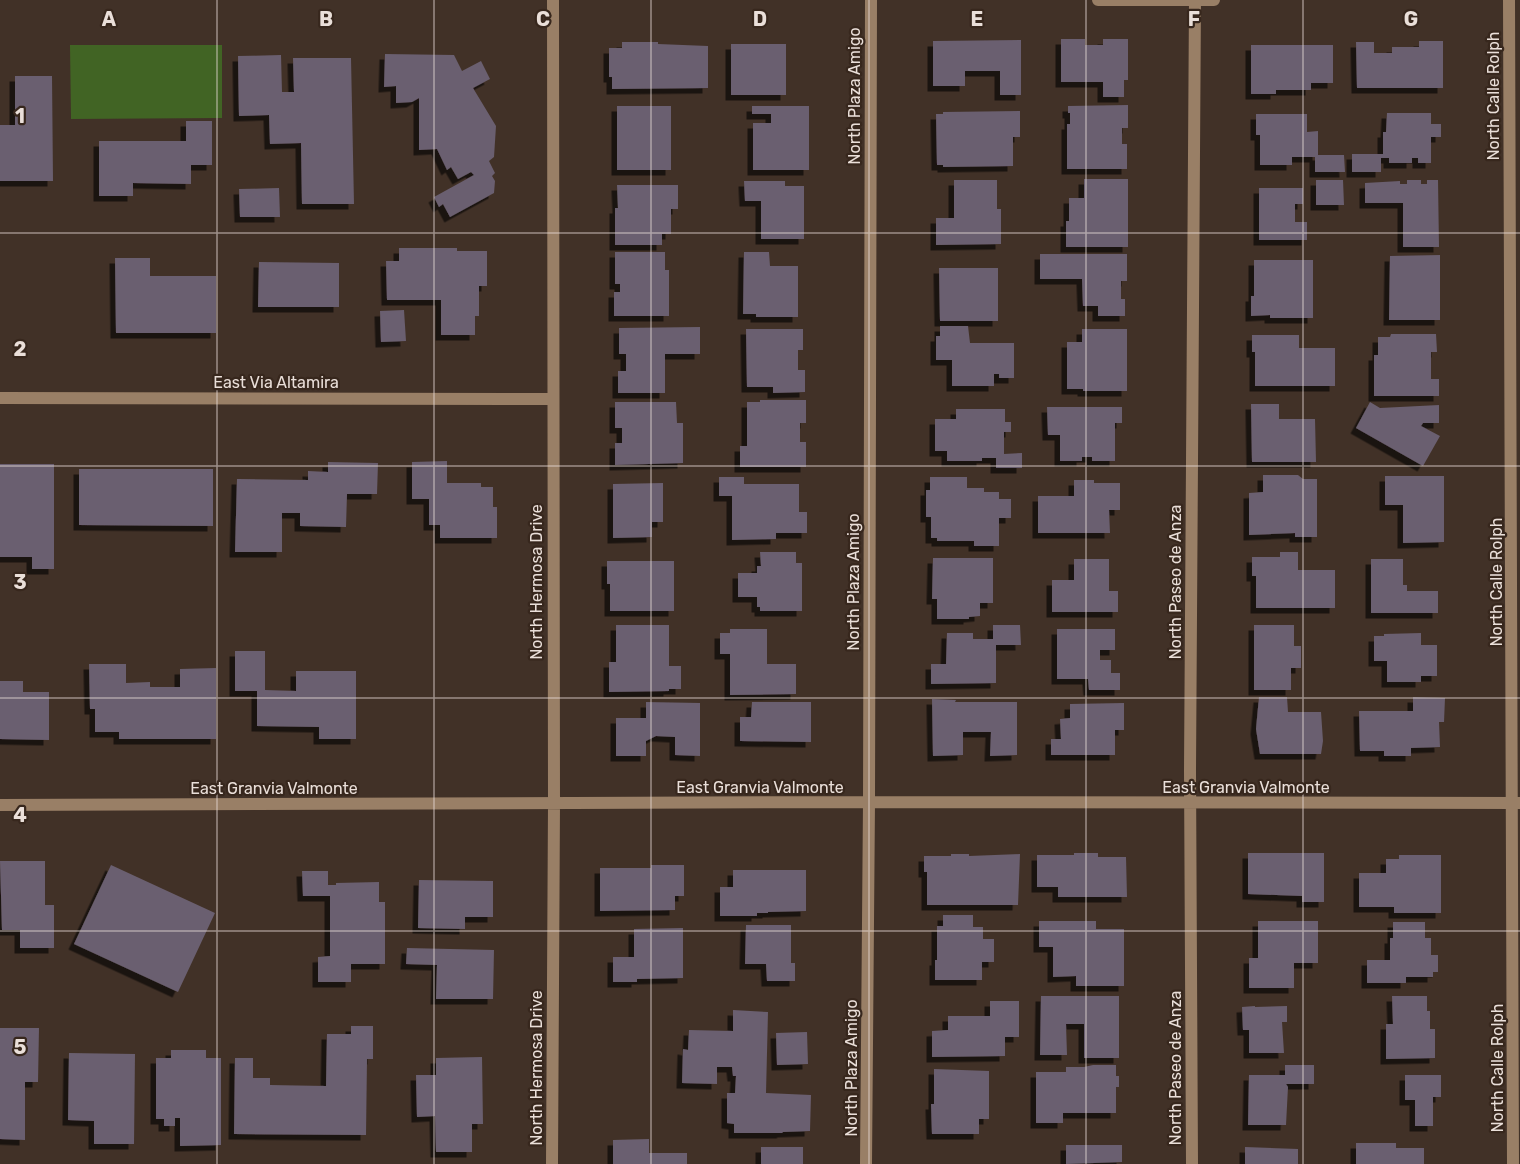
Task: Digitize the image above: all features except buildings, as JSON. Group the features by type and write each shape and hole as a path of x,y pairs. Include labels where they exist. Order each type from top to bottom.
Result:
{"street":[{"name":"North Hermosa Drive","path":"552,1164 553,0"},
{"name":"North Plaza Amigo","path":"866,1164 870,0"},
{"path":"1098,0 1214,0"},
{"name":"North Paseo de Anza","path":"1192,1164 1190,803 1195,0"},
{"name":"North Calle Rolph","path":"1509,0 1516,803 1513,1164"},
{"name":"East Via Altamira","path":"0,398 552,399"},
{"name":"East Granvia Valmonte","path":"0,805 869,802 1516,803"}],"green space":[{"path":"70,45 222,45 222,118 71,119"}]}
